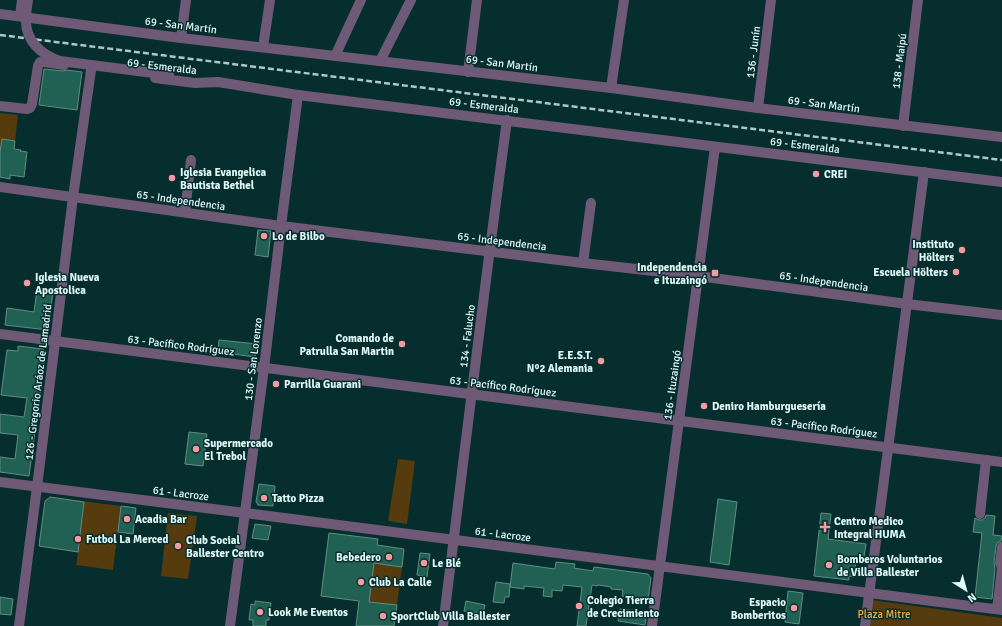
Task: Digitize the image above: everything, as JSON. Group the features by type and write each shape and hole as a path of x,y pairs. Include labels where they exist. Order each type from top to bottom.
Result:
{"street":[{"path":"22,0 25,17"},
{"path":"28,0 26,27 29,37 36,47 52,58 66,62 218,82"},
{"path":"25,17 32,0"},
{"path":"181,38 186,0"},
{"path":"264,48 270,0"},
{"path":"335,56 361,0"},
{"path":"380,61 411,0"},
{"path":"468,72 477,0"},
{"path":"611,88 624,0"},
{"name":"136 - Junín","path":"758,108 772,0"},
{"name":"138 - Maipú","path":"903,126 918,0"},
{"name":"69 - San Martín","path":"0,14 181,38 611,88 1002,138"},
{"name":"69 - Esmeralda","path":"0,106 30,108 32,104 38,66 40,62 44,62 91,70 195,83 218,82 298,95 1002,182"},
{"name":"126 - Gregorio Aráoz de Lamadrid","path":"19,626 73,197 91,70"},
{"name":"130 - San Lorenzo","path":"230,626 298,95"},
{"name":"134 - Falucho","path":"443,626 489,251 507,120"},
{"name":"136 - Ituzaingó","path":"652,626 715,146"},
{"path":"184,212 191,160"},
{"path":"864,626 924,172"},
{"name":"65 - Independencia","path":"0,187 281,226 698,276 1002,315"},
{"path":"583,263 591,203"},
{"name":"63 - Pacífico Rodríguez","path":"0,334 679,422 1002,462"},
{"path":"980,514 986,460"},
{"name":"61 - Lacroze","path":"0,482 999,609"},
{"path":"999,609 1002,568 1000,563 1002,547"}],"green space":[{"path":"0,113 18,115 15,141 2,139 0,152"},
{"path":"398,459 415,461 407,524 388,521"},
{"name":"Futbol La Merced","path":"50,497 121,506 113,570 76,565 78,552 39,546 45,501"},
{"name":"Club Social Ballester Centro","path":"168,513 197,516 188,579 161,576"},
{"name":"Club La Calle","path":"329,533 378,539 375,563 402,567 397,605 321,596"},
{"name":"Plaza Mitre","path":"872,600 1002,618 1002,626 868,626"}],"building":[{"path":"44,69 82,72 77,110 39,105"},
{"path":"2,139 15,141 14,149 27,152 24,177 10,175 10,179 0,177 0,152"},
{"path":"258,230 271,231 268,257 255,255"},
{"path":"37,290 53,292 48,330 5,325 7,308 34,312"},
{"path":"219,340 257,344 255,357 218,352"},
{"path":"18,346 43,349 45,352 43,370 39,369 36,387 41,387 29,476 0,472 0,457 15,459 18,435 0,433 0,414 24,417 27,398 1,395 7,350 18,351"},
{"name":"Supermercado El Trebol","path":"189,432 207,434 203,466 185,464"},
{"path":"259,484 275,486 273,506 258,505 256,502"},
{"path":"50,497 84,502 78,552 39,546 45,501"},
{"path":"718,499 737,502 729,565 710,562"},
{"name":"Acadia Bar","path":"121,506 136,508 133,534 118,532"},
{"path":"821,513 831,514 828,539 866,544 863,563 856,562 854,577 849,576 849,580 814,576"},
{"path":"986,515 995,516 993,535 1002,536 1001,541 997,543 996,546 992,599 975,597 982,533 973,532 975,518 982,520"},
{"path":"255,524 271,526 268,540 252,538"},
{"name":"Club La Calle","path":"329,533 378,539 377,545 404,549 402,567 374,563 369,602 397,605 394,626 356,626 359,601 321,596"},
{"name":"Le Blé","path":"420,553 430,554 427,577 417,575"},
{"path":"556,562 575,564 574,568 593,571 594,567 648,574 651,578 648,600 622,596 623,590 592,585 586,626 577,626 582,587 563,585 562,591 552,590 552,597 543,596 544,588 524,586 524,589 510,587 513,563 555,569"},
{"path":"496,582 510,584 509,597 505,597 504,603 493,602"},
{"name":"Espacio Bomberitos","path":"788,591 803,593 799,624 785,622"},
{"path":"0,597 13,599 11,615 0,614"},
{"name":"Look Me Eventos","path":"255,601 271,603 269,620 266,620 266,626 253,626 253,620 249,620 251,604 255,605"},
{"path":"466,601 485,605 483,614 464,611"},
{"path":"620,609 647,612 645,625 618,621"}],"railway":[{"path":"0,35 1002,160"}],"place":[{"name":"CREI","path":"816,174"},
{"name":"Iglesia Evangelica Bautista Bethel","path":"172,178"},
{"name":"Lo de Bilbo","path":"264,236"},
{"name":"Instituto Hölters","path":"962,250"},
{"name":"Escuela Hölters","path":"956,272"},
{"name":"Independencia e Ituzaingó","path":"715,273"},
{"name":"Iglesia Nueva Apostolica","path":"27,283"},
{"name":"Comando de Patrulla San Martin","path":"402,344"},
{"name":"E.E.S.T. Nº2 Alemania","path":"601,361"},
{"name":"Parrilla Guarani","path":"276,384"},
{"name":"Deniro Hamburguesería","path":"704,406"},
{"name":"Supermercado El Trebol","path":"196,449"},
{"name":"Tatto Pizza","path":"264,498"},
{"name":"Acadia Bar","path":"127,519"},
{"name":"Centro Medico Integral HUMA","path":"825,527"},
{"name":"Futbol La Merced","path":"78,539"},
{"name":"Club Social Ballester Centro","path":"178,546"},
{"name":"Bebedero","path":"389,557"},
{"name":"Le Blé","path":"424,563"},
{"name":"Bomberos Voluntarios de Villa Ballester","path":"829,565"},
{"name":"Club La Calle","path":"361,582"},
{"name":"Colegio Tierra de Crecimiento","path":"579,606"},
{"name":"Espacio Bomberitos","path":"794,608"},
{"name":"Look Me Eventos","path":"260,612"},
{"name":"SportClub Villa Ballester","path":"383,616"}]}
